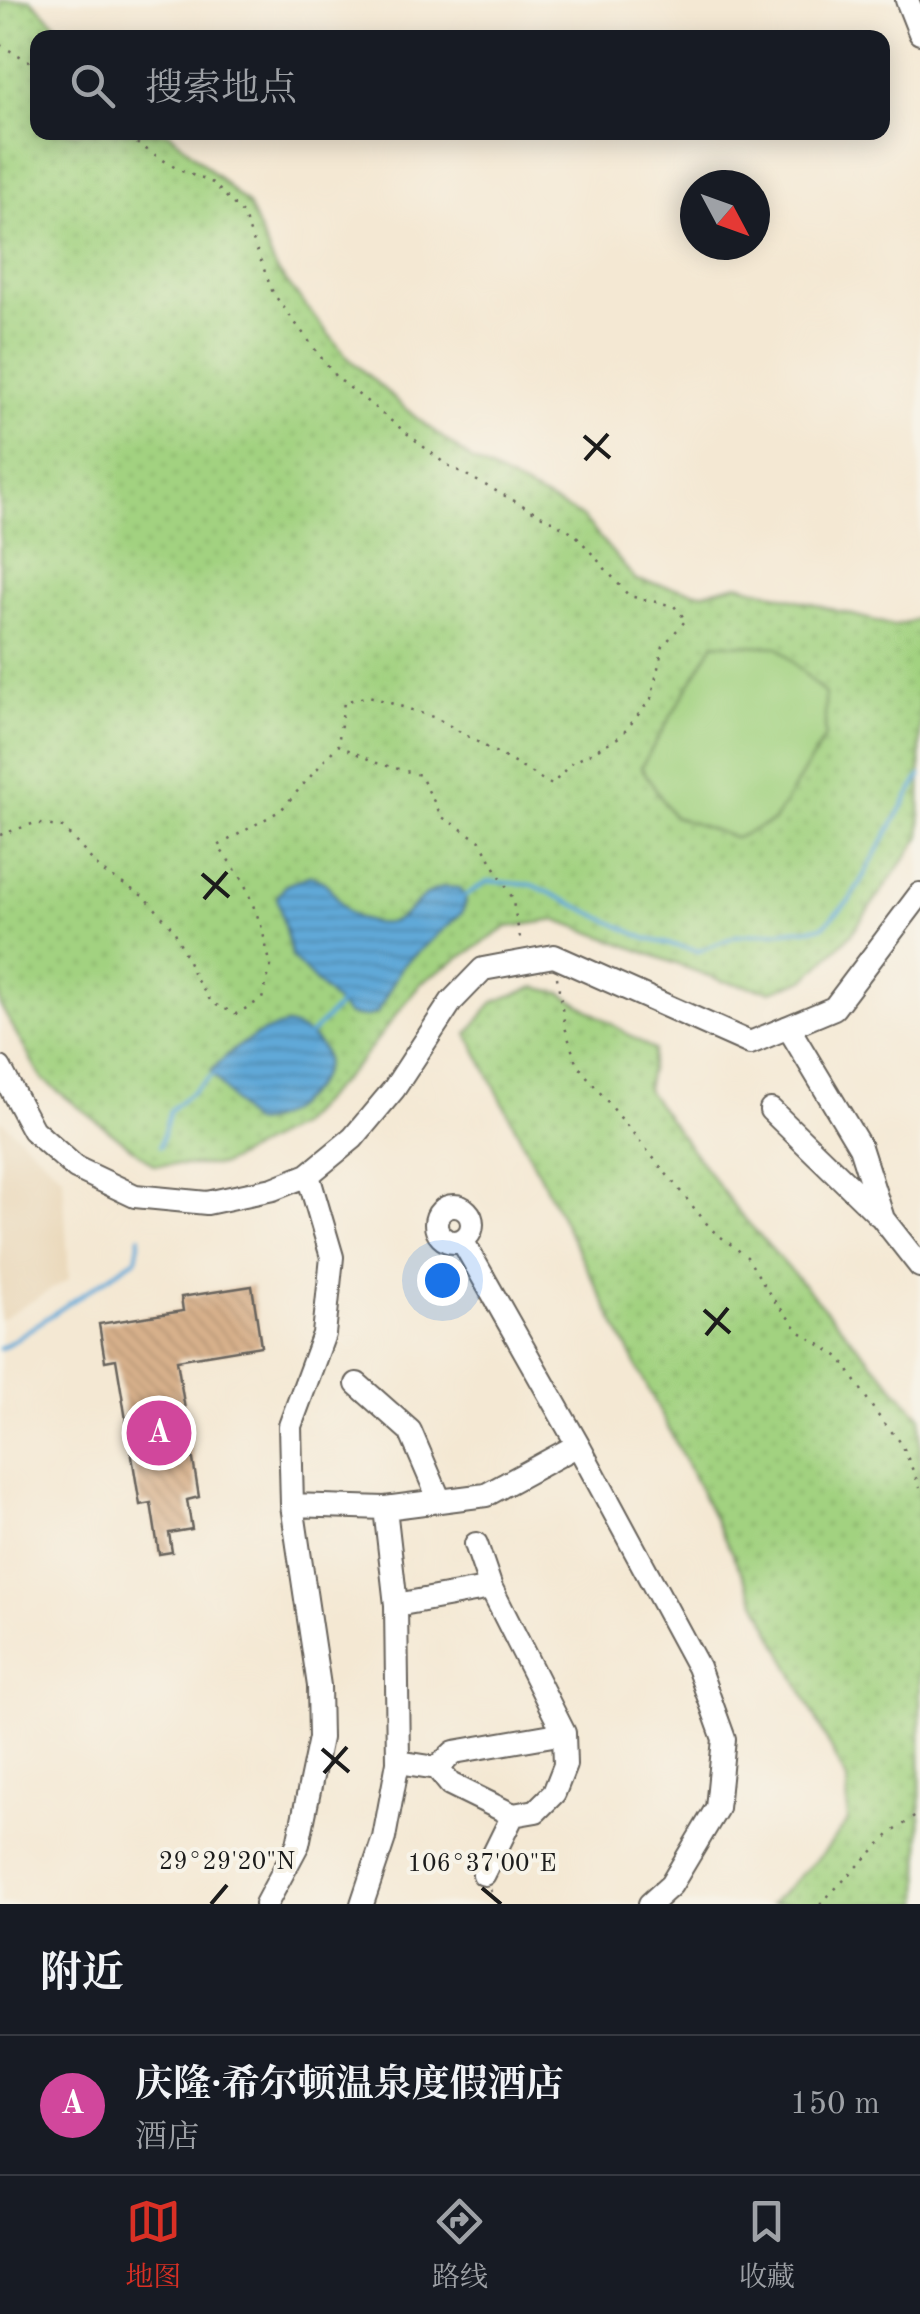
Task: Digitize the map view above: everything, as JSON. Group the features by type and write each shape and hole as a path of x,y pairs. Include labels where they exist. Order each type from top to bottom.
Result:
{"street":[{"path":"908,0 920,33"},
{"path":"0,1068 33,1130 76,1168 135,1196 207,1203 274,1189 308,1175 353,1138 394,1089 451,1002 484,968 554,956 750,1043 834,1008 920,894"},
{"path":"788,1028 860,1147 883,1219"},
{"path":"771,1110 883,1219 920,1266"},
{"path":"266,1904 298,1844 320,1738 319,1686 292,1506 290,1426 324,1334 332,1257 308,1175"},
{"path":"462,1240 698,1667 724,1739 716,1808 671,1884 650,1904"},
{"path":"357,1384 410,1432 440,1500"},
{"path":"292,1506 384,1508 486,1495 578,1446"},
{"path":"365,1903 384,1838 398,1762 396,1604 384,1508"},
{"path":"398,1762 437,1768 450,1784 513,1815 536,1811 554,1793 565,1766 564,1733 491,1588 476,1544"},
{"path":"396,1604 491,1588"},
{"path":"437,1768 454,1752 564,1733"},
{"path":"484,1874 513,1815"}],"path":[{"path":"0,44 30,61"},
{"path":"0,836 35,823 63,828 102,871 146,898 174,930 196,979 212,1003 236,1014 262,999 271,966 261,925 242,880 218,846 281,810 338,746 344,702 370,696 436,718 552,784 568,765 621,736 651,699 663,646 686,620 674,606 630,596 574,534 444,463 335,376 273,294 243,214 214,184 180,170 132,140"},
{"path":"338,746 376,763 420,775 442,817 480,841 512,897 524,961"},
{"path":"554,956 565,1027 576,1063 712,1230 747,1257 772,1298 800,1332 841,1358 876,1413 902,1444 920,1488"},
{"path":"820,1904 891,1833 920,1813"}],"shaded area":[{"path":"0,1119 63,1177 69,1279 0,1320"}],"green space":[{"path":"0,0 31,0 63,30 30,30 30,140 178,140 248,205 276,269 347,357 473,461 582,517 636,580 702,593 738,584 894,626 920,618 920,838 851,934 805,980 771,991 722,981 558,920 508,927 421,983 358,1064 297,1126 222,1165 154,1165 42,1079 0,1005"},
{"path":"714,643 778,647 825,694 825,737 774,821 736,838 673,816 641,767"},
{"path":"535,987 561,993 654,1050 646,1089 736,1209 920,1416 920,1904 771,1904 824,1852 848,1821 847,1780 468,1034 493,1002"}],"water":[{"path":"311,875 325,883 352,915 374,923 397,920 422,898 444,887 460,888 466,901 462,913 402,966 377,1013 366,1017 348,1015 292,957 277,897 286,885"},
{"path":"287,1025 302,1030 321,1046 324,1069 313,1089 293,1107 271,1120 249,1122 211,1071 246,1042"}],"building":[{"path":"252,1286 261,1346 177,1360 199,1497 187,1500 192,1529 169,1533 172,1552 159,1554 151,1503 140,1505 116,1359 105,1361 99,1324 183,1311 181,1297"}],"waterway":[{"path":"460,899 488,881 533,885 647,939 699,951 736,936 822,927 850,900 920,776"},
{"path":"309,1036 341,1003"},
{"path":"160,1146 170,1110 214,1074"},
{"path":"0,1349 136,1259 140,1237"}],"place":[{"name":"庆隆·希尔顿温泉度假酒店","path":"159,1433"}]}
